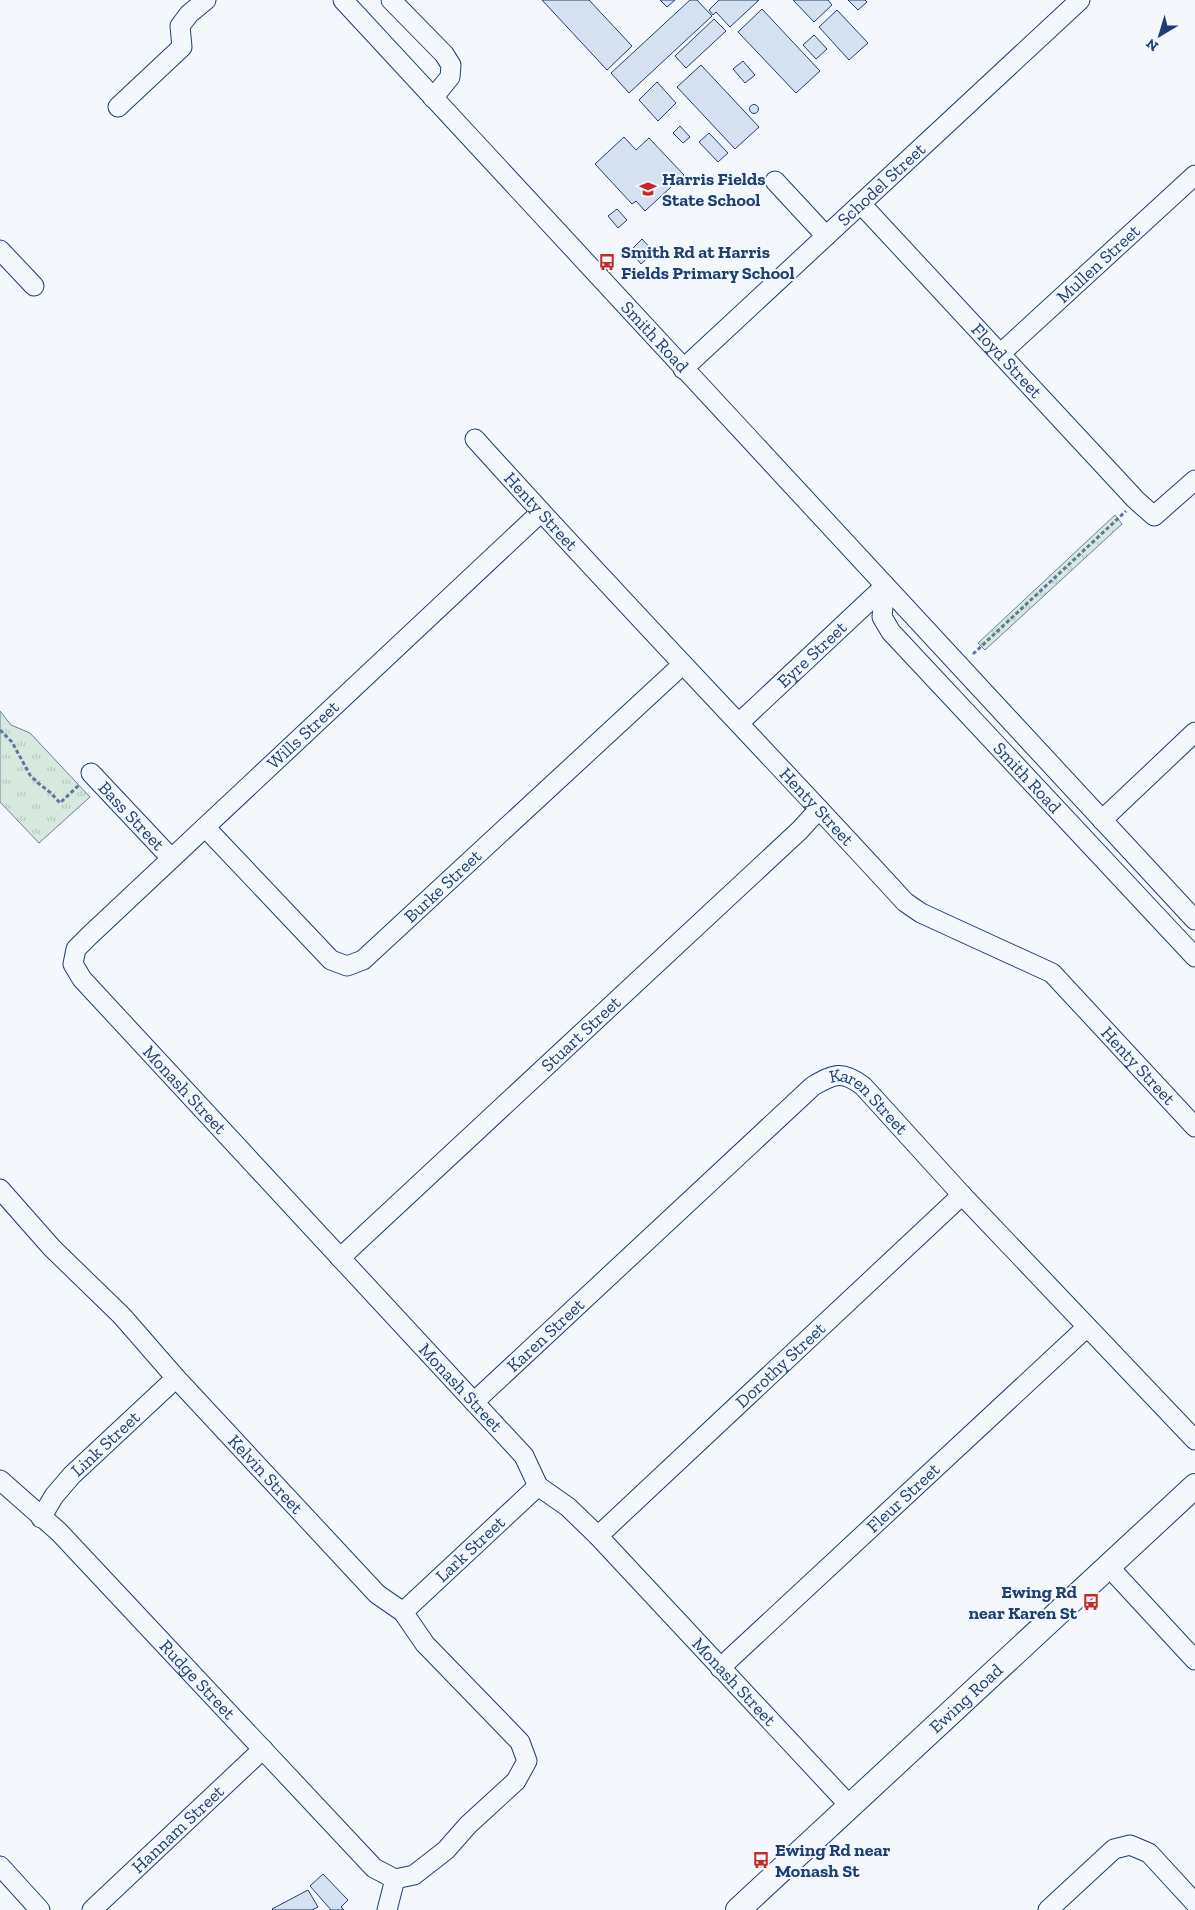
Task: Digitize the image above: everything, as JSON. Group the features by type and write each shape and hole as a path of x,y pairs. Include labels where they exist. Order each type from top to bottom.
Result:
{"main road":[{"name":"Ewing Road","path":"738,1910 1195,1486"}],"street":[{"path":"118,108 182,47 180,26 189,14 206,0"},
{"name":"Smith Road","path":"343,0 1195,920"},
{"path":"391,0 444,54 451,66 450,77 433,98"},
{"name":"Schodel Street","path":"683,369 1080,0"},
{"name":"Mullen Street","path":"1001,353 1195,174"},
{"path":"775,181 826,236"},
{"name":"Floyd Street","path":"861,204 1136,500 1154,516 1195,480"},
{"path":"0,250 34,286"},
{"name":"Henty Street","path":"475,439 682,665 739,722 905,902 921,913 1052,973 1195,1127"},
{"name":"Wills Street","path":"73,964 76,949 541,512"},
{"name":"Smith Road","path":"885,586 882,617 891,632 1195,957"},
{"name":"Eyre Street","path":"739,722 885,586"},
{"name":"Burke Street","path":"205,827 331,960 347,966 363,960 682,665"},
{"path":"1102,820 1195,732"},
{"name":"Bass Street","path":"91,773 171,858"},
{"name":"Stuart Street","path":"340,1258 800,830 820,809"},
{"name":"Monash Street","path":"73,964 82,979 524,1456 538,1486 568,1507 598,1536 850,1806"},
{"name":"Karen Street","path":"474,1402 813,1086 832,1075 852,1077 863,1086 962,1195 1195,1440"},
{"name":"Kelvin Street","path":"0,1188 52,1248 122,1316 176,1378 377,1594 402,1612 425,1644 520,1742 526,1761 516,1781 468,1825 446,1850 414,1875 395,1879"},
{"name":"Dorothy Street","path":"598,1536 962,1195"},
{"name":"Fleur Street","path":"720,1668 1086,1327"},
{"name":"Link Street","path":"41,1518 54,1496 72,1475 176,1378"},
{"name":"Rudge Street","path":"0,1480 59,1532 374,1868 395,1879"},
{"name":"Lark Street","path":"402,1612 538,1486"},
{"path":"1109,1567 1195,1660"},
{"name":"Hannam Street","path":"92,1910 263,1749"},
{"path":"1048,1910 1114,1850 1130,1845 1149,1853 1195,1904"},
{"path":"0,1866 40,1910"},
{"path":"387,1910 395,1879"}],"path":[{"path":"973,654 1116,521 1136,500"},
{"path":"0,730 12,742 30,775 51,792 60,803 91,773"}],"green space":[{"path":"1115,515 1122,524 985,650 978,643"},
{"path":"0,711 11,725 30,733 90,797 39,843 0,802"}],"building":[{"path":"542,0 589,0 632,46 607,70"},
{"path":"660,0 675,0 667,7"},
{"path":"690,0 697,0 712,16 629,93 611,73"},
{"path":"719,0 759,0 730,27 716,12 713,15 709,10"},
{"path":"793,0 828,0 832,5 814,22"},
{"path":"848,0 865,0 867,2 858,10"},
{"path":"762,9 820,71 796,93 738,32"},
{"path":"837,10 868,43 849,60 819,27"},
{"path":"714,19 726,31 686,68 675,56"},
{"path":"814,35 827,49 816,59 803,45"},
{"path":"743,61 755,75 745,83 733,69"},
{"path":"701,65 759,127 735,149 677,87"},
{"path":"657,82 676,103 658,121 639,100"},
{"path":"754,104 759,109 754,114 749,109"},
{"path":"680,126 690,137 683,143 673,133"},
{"path":"709,133 728,153 718,162 699,142"},
{"path":"624,137 636,150 649,138 684,175 645,211 636,201 632,204 595,164"},
{"path":"617,209 627,220 618,228 608,216"},
{"path":"642,239 654,252 641,264 630,251"},
{"path":"323,1874 348,1900 341,1907 344,1910 331,1910 310,1886"},
{"path":"308,1890 318,1907 312,1910 272,1909"}],"place":[{"name":"Harris Fields State School","path":"648,189"},
{"name":"Smith Rd at Harris Fields Primary School","path":"607,262"},
{"name":"Ewing Rd near Karen St","path":"1091,1602"},
{"name":"Ewing Rd near Monash St","path":"761,1860"}]}
